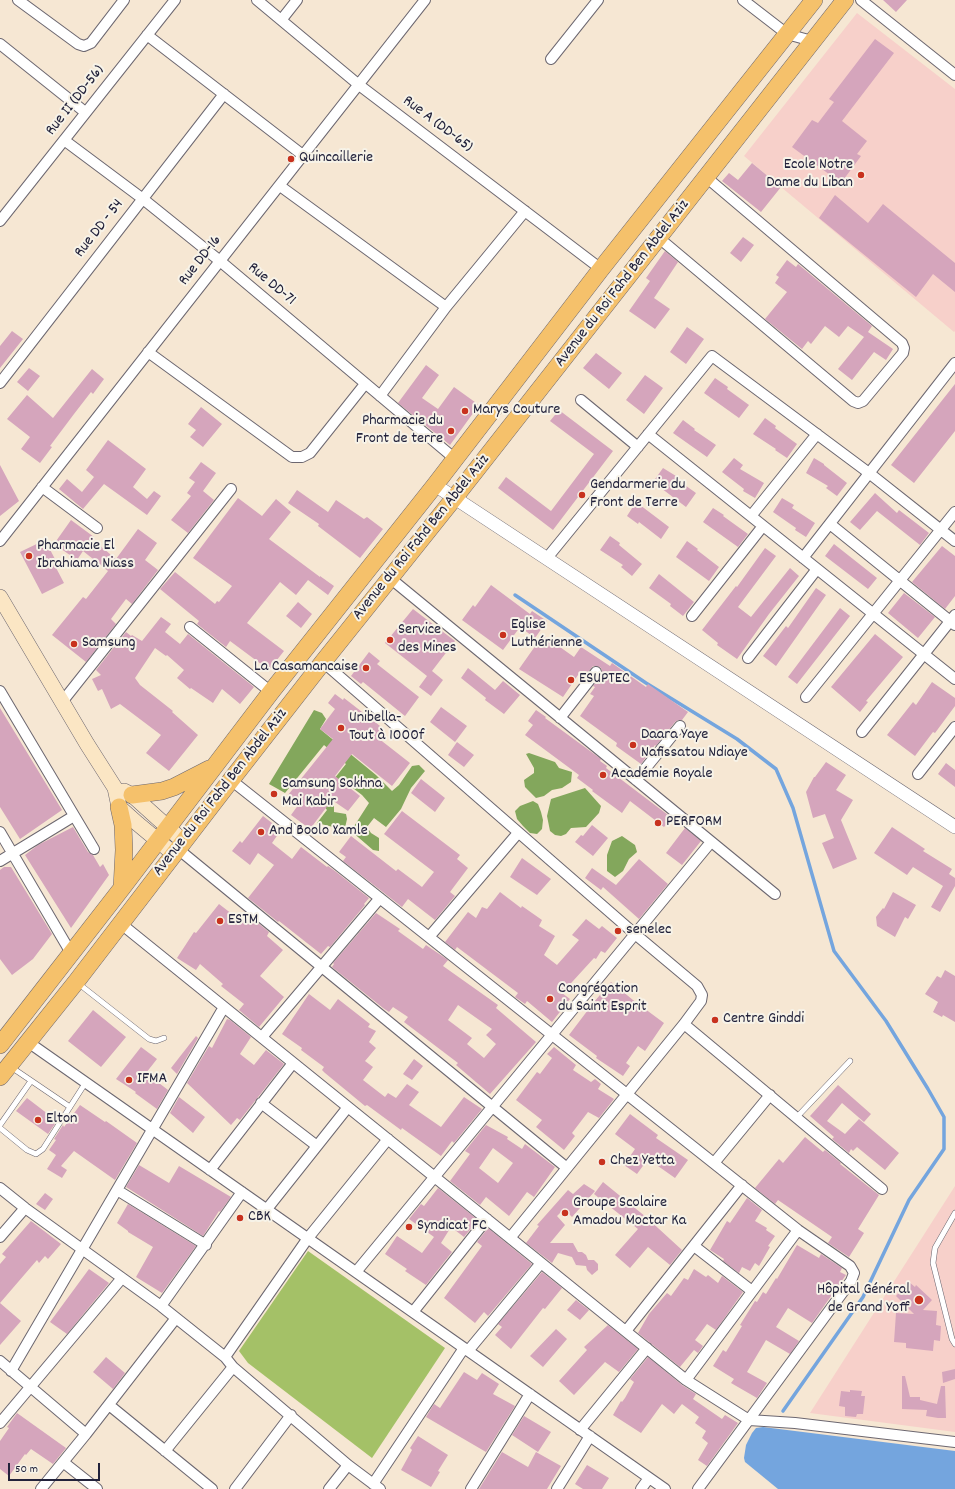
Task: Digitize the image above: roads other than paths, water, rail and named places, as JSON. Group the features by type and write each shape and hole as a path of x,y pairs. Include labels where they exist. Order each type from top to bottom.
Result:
{"main road":[{"name":"Avenue du Roi Fahd Ben Abdel Aziz","path":"0,1045 271,692 435,485 454,458 601,269 814,0"},
{"name":"Avenue du Roi Fahd Ben Abdel Aziz","path":"5,1072 323,662 455,497 845,0"},
{"path":"0,597 87,744 115,788 123,826 124,850 122,888"},
{"path":"132,795 162,791 174,787 216,764"},
{"path":"115,788 132,795 163,834 178,848"},
{"path":"119,807 163,834"}],"street":[{"path":"18,0 78,44 84,46 90,43 124,0"},
{"name":"Rue II (DD-56)","path":"0,221 175,0"},
{"name":"Rue A (DD-65)","path":"257,0 282,19 359,85 601,269"},
{"path":"282,19 297,0"},
{"name":"Rue DD-16","path":"0,541 304,156 425,0"},
{"path":"551,59 598,0"},
{"path":"743,0 787,34 812,41"},
{"path":"861,0 955,75"},
{"path":"147,35 304,156"},
{"path":"2,50 85,112"},
{"name":"Rue DD - 54","path":"0,382 224,94"},
{"name":"Rue DD-71","path":"64,140 143,199 220,261 454,458"},
{"path":"659,238 853,401 858,403 864,401 903,353 904,348 902,343 706,177"},
{"path":"280,186 446,307"},
{"path":"380,396 446,307 525,211"},
{"path":"148,352 292,456 302,457 310,454 365,384"},
{"path":"548,558 712,356 869,473 955,541"},
{"path":"803,558 955,363"},
{"path":"581,400 638,447"},
{"path":"648,434 955,679"},
{"path":"751,516 817,434"},
{"path":"435,485 548,558 955,828"},
{"path":"42,487 97,528"},
{"path":"62,702 231,489"},
{"path":"806,697 955,512"},
{"path":"830,524 953,620 862,732"},
{"path":"692,616 763,526"},
{"path":"748,658 817,569"},
{"path":"390,578 775,894"},
{"path":"190,627 271,692"},
{"path":"323,662 518,833 697,986 702,995 701,1001 684,1024 510,1238"},
{"path":"560,718 596,672"},
{"path":"0,691 94,849"},
{"path":"636,780 680,726"},
{"path":"918,774 955,727"},
{"path":"231,780 798,1230 850,1266 854,1273 851,1281 698,1489"},
{"path":"0,862 74,816"},
{"path":"0,832 71,953"},
{"path":"429,937 518,833"},
{"path":"356,1272 711,842"},
{"path":"178,848 567,1168"},
{"path":"262,1037 380,898"},
{"path":"120,923 686,1380 749,1420 795,1423 955,1442"},
{"path":"11,1371 224,1007"},
{"path":"684,1024 882,1189"},
{"path":"28,1042 665,1489"},
{"path":"210,1170 293,1063"},
{"path":"714,1163 770,1095"},
{"path":"261,1103 317,1146"},
{"path":"266,1209 348,1107"},
{"path":"225,1357 308,1238 388,1139"},
{"path":"626,1331 742,1185"},
{"path":"0,1188 25,1208 161,1306 225,1357 233,1367 348,1464 377,1486 466,1349 541,1263"},
{"path":"117,1190 206,1245"},
{"path":"161,1306 206,1245 242,1192"},
{"path":"0,1237 25,1208"},
{"path":"413,1312 487,1219"},
{"path":"686,1380 798,1230"},
{"path":"694,1246 752,1290"},
{"path":"0,1423 122,1278"},
{"path":"41,1489 86,1434 176,1318"},
{"path":"580,1430 647,1348"},
{"path":"0,1361 86,1434"},
{"path":"165,1451 233,1367"},
{"path":"472,1489 530,1394"},
{"path":"108,1405 212,1489"},
{"path":"235,1489 291,1415"},
{"path":"557,1489 590,1436"},
{"path":"63,1462 97,1489"},
{"path":"329,1489 348,1464"},
{"path":"641,1489 649,1478"}],"lane":[{"path":"76,982 149,1039 156,1041 164,1038"},
{"path":"796,1118 850,1061"},
{"path":"5,1072 31,1081 70,1107"},
{"path":"31,1081 0,1127 27,1150 36,1154 43,1149 86,1082"},
{"path":"955,1213 935,1248 933,1263 952,1339 955,1344"}],"water":[{"path":"763,1427 955,1451 955,1489 778,1489 745,1462 744,1458 746,1445 752,1433 756,1428"}],"waterway":[{"path":"515,595 646,683 737,739 776,769 793,808 834,951 886,1021 944,1117 944,1149 909,1200 863,1297 783,1411"}],"place":[{"name":"Quincaillerie","path":"291,159"},
{"name":"Ecole Notre Dame du Liban","path":"861,175"},
{"name":"Marys Couture","path":"465,411"},
{"name":"Pharmacie du Front de terre","path":"451,431"},
{"name":"Gendarmerie du Front de Terre","path":"582,495"},
{"name":"Pharmacie El Ibrahiama Niass","path":"29,556"},
{"name":"Eglise Luthérienne","path":"503,635"},
{"name":"Service des Mines","path":"390,640"},
{"name":"Samsung","path":"74,644"},
{"name":"La Casamancaise","path":"366,668"},
{"name":"ESUPTEC","path":"571,680"},
{"name":"Unibella- Tout à 1000f","path":"341,728"},
{"name":"Daara Yaye Nafissatou Ndiaye","path":"633,745"},
{"name":"Académie Royale","path":"603,775"},
{"name":"Samsung Sokhna Mai Kabir","path":"274,794"},
{"name":"PERFORM","path":"658,823"},
{"name":"And Boolo Xamle","path":"261,832"},
{"name":"ESTM","path":"220,921"},
{"name":"senelec","path":"618,931"},
{"name":"Congrégation du Saint Esprit","path":"550,999"},
{"name":"Centre Ginddi","path":"715,1020"},
{"name":"IFMA","path":"129,1080"},
{"name":"Elton","path":"38,1120"},
{"name":"Chez Yetta","path":"602,1162"},
{"name":"Groupe Scolaire Amadou Moctar Ka","path":"565,1213"},
{"name":"CBK","path":"240,1218"},
{"name":"Syndicat FC","path":"409,1227"},
{"name":"Hôpital Général de Grand Yoff","path":"919,1300"}]}
